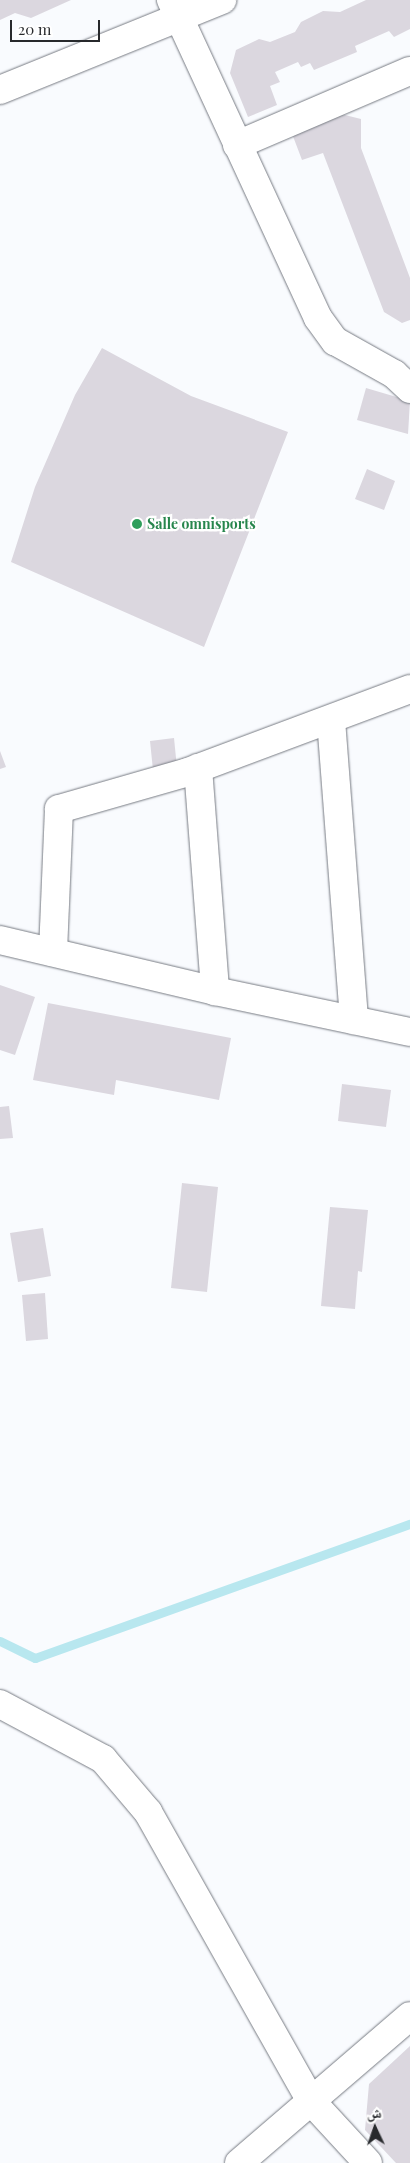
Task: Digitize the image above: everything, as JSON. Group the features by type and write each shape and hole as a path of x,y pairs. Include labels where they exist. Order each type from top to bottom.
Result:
{"street":[{"path":"0,90 175,9 222,0"},
{"path":"175,9 318,318 335,341 362,359 405,377"},
{"path":"237,145 410,72"},
{"path":"53,952 59,809 198,768 410,689"},
{"path":"331,720 354,1020"},
{"path":"198,768 215,991"},
{"path":"0,940 215,991 410,1032"},
{"path":"0,1704 103,1759 148,1812 311,2101 368,2163"},
{"path":"239,2163 410,2016"}],"building":[{"path":"0,0 71,0 31,18 15,13 0,20"},
{"path":"366,0 410,0 410,29 394,37 389,31 355,46 357,52 314,70 310,63 301,67 298,62 275,72 280,82 270,86 277,105 248,117 230,73 236,50 259,39 270,42 295,32 301,22 323,11 340,12"},
{"path":"337,113 361,119 361,148 410,278 410,320 402,323 384,312 323,153 302,160 291,131"},
{"name":"Salle omnisports","path":"102,348 191,396 288,432 204,647 11,562 35,487 75,395"},
{"path":"366,388 410,401 408,434 357,420"},
{"path":"367,469 395,481 384,510 355,499"},
{"path":"174,738 177,768 153,770 150,741"},
{"path":"0,751 6,767 0,769"},
{"path":"0,985 35,997 15,1055 0,1050"},
{"path":"48,1003 231,1038 219,1100 116,1080 114,1095 33,1080"},
{"path":"342,1084 391,1090 386,1127 338,1121"},
{"path":"9,1106 13,1138 0,1139 0,1107"},
{"path":"182,1183 218,1187 207,1292 171,1288"},
{"path":"330,1207 368,1210 362,1272 358,1271 355,1309 321,1306"},
{"path":"43,1228 51,1276 18,1282 10,1233"},
{"path":"45,1293 48,1339 26,1341 22,1295"},
{"path":"410,2046 410,2163 396,2163 365,2130 369,2084"}],"waterway":[{"path":"0,1641 35,1658 410,1524"}],"place":[{"name":"Salle omnisports","path":"137,524"}]}
